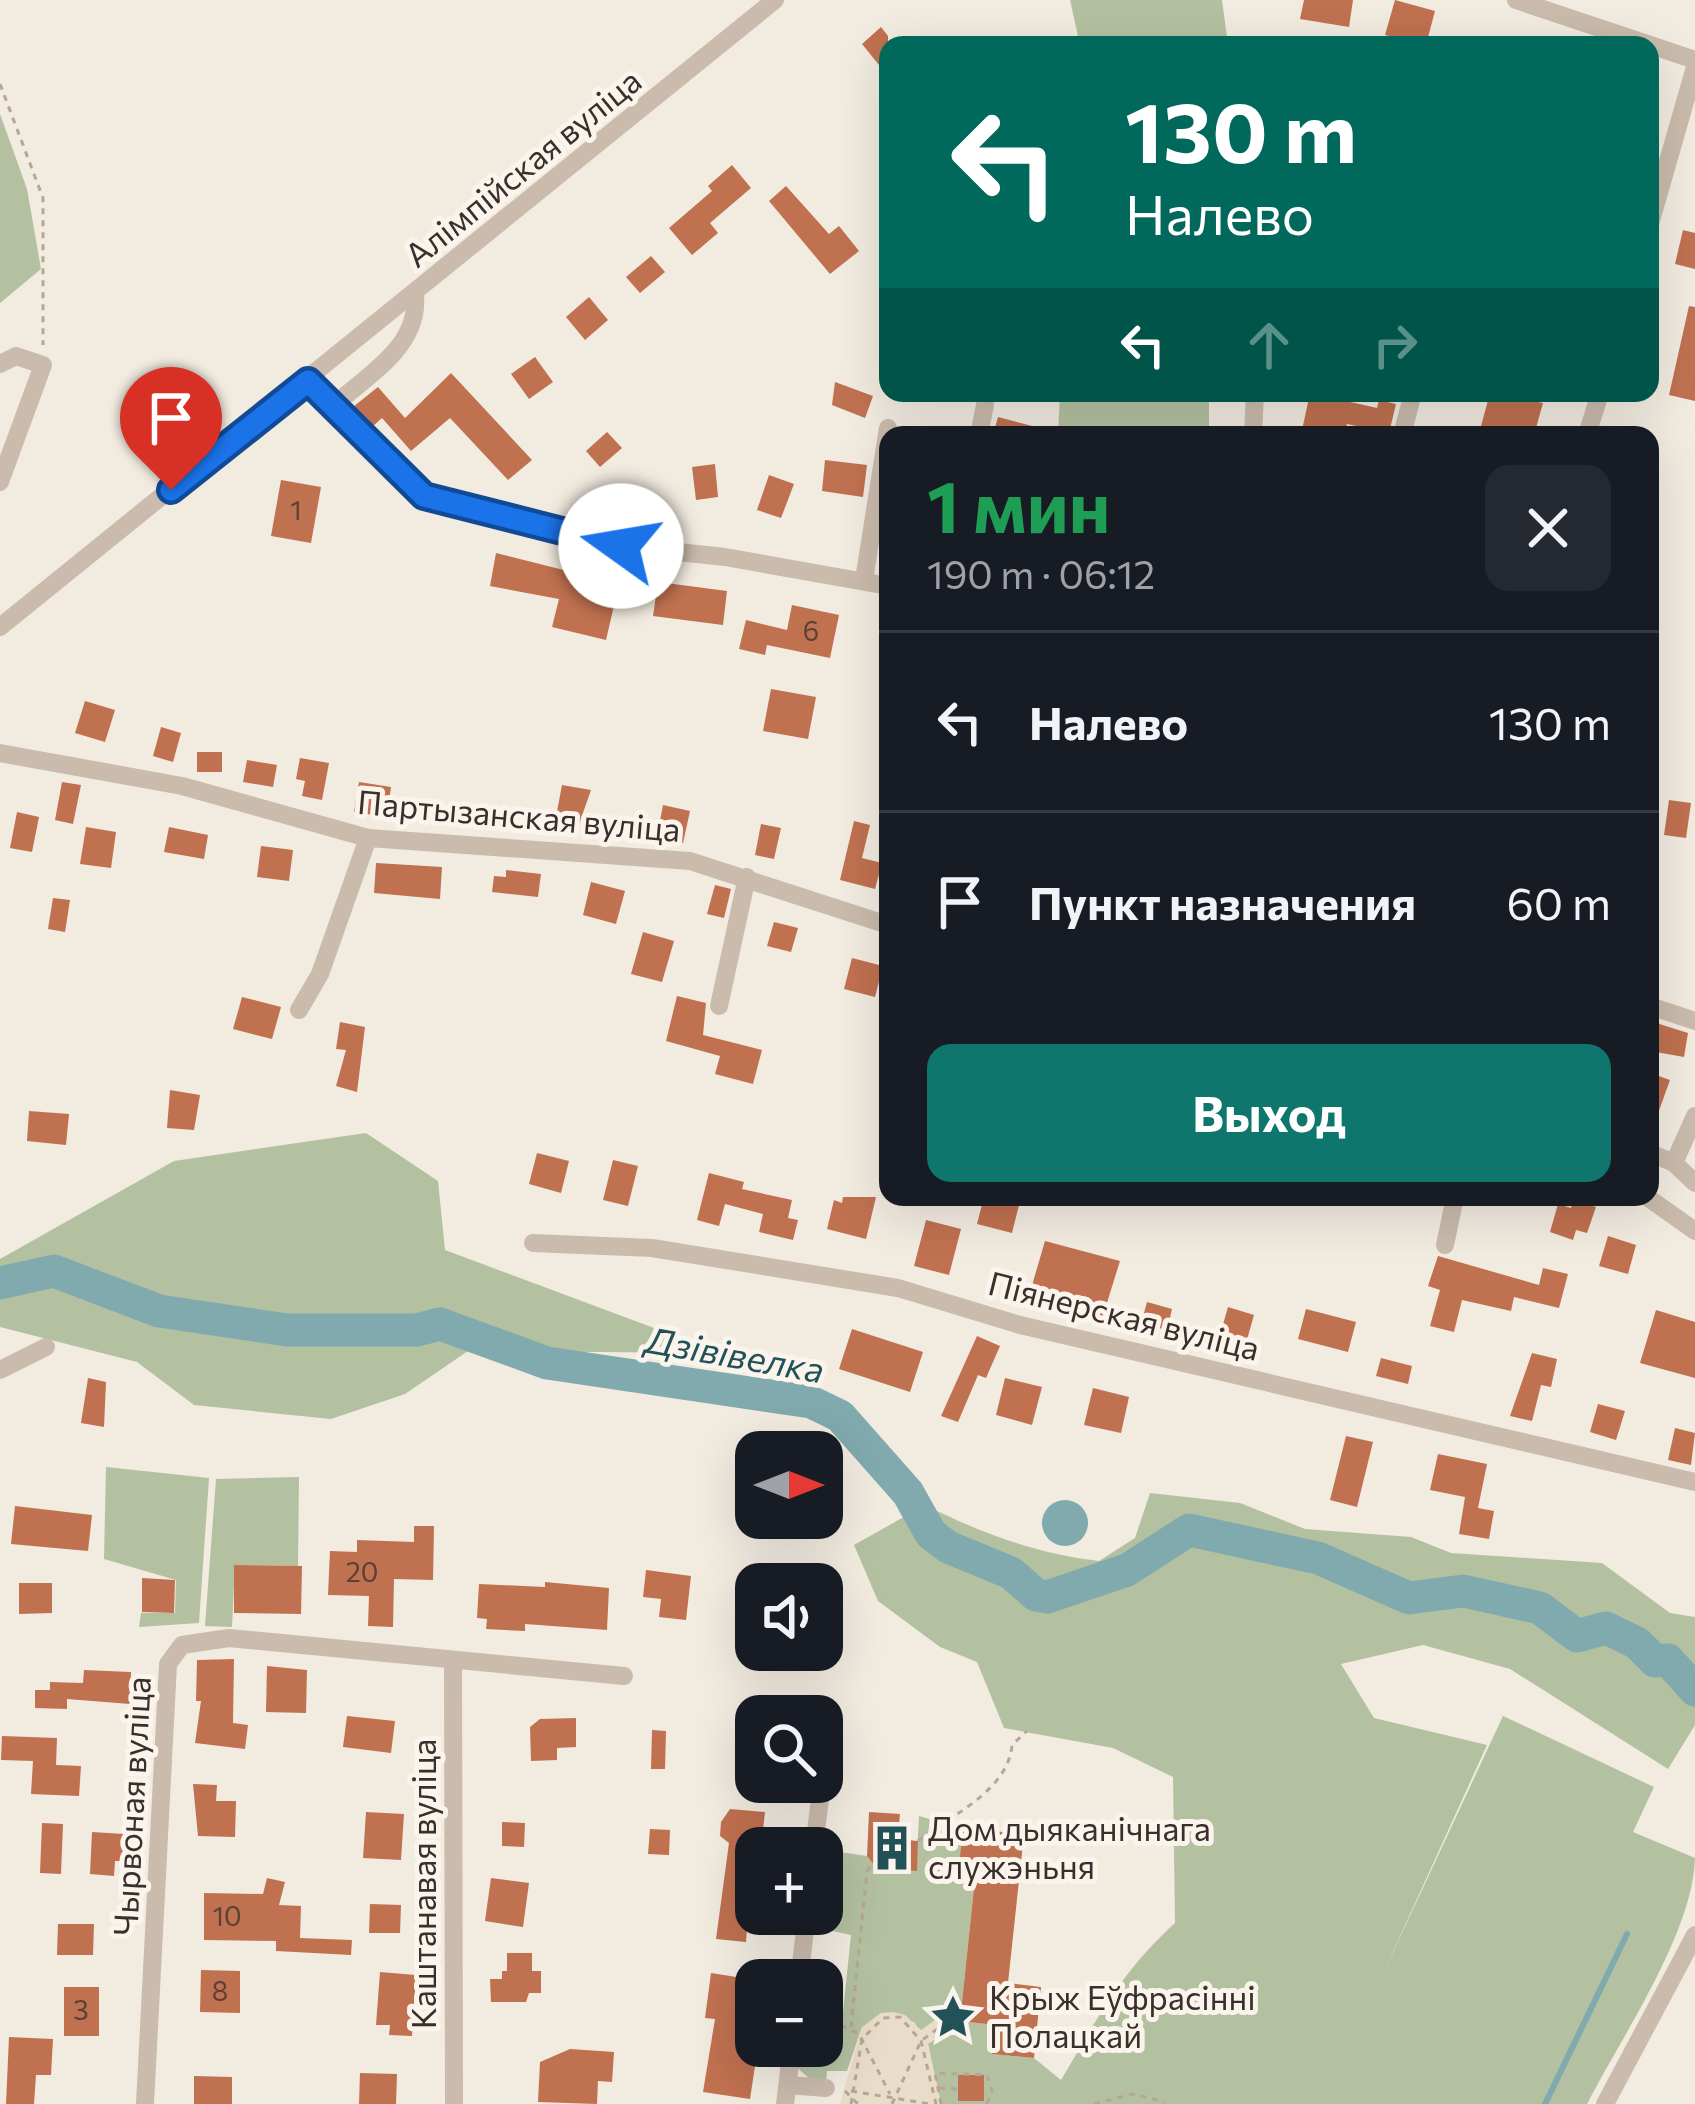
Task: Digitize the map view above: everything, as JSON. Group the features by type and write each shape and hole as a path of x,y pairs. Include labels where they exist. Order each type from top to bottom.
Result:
{"street":[{"name":"Алімпійская вуліца","path":"0,627 776,0"},
{"path":"1516,0 1618,36"},
{"path":"1659,50 1695,63 1659,188"},
{"path":"333,406 403,345 417,317 415,295"},
{"path":"0,364 16,356 43,365 0,482"},
{"path":"308,381 407,482 443,506 621,546 879,584"},
{"path":"981,426 985,405"},
{"path":"864,580 879,485"},
{"name":"Партызанская вуліца","path":"0,753 182,786 368,838 635,853 747,878 879,922"},
{"path":"299,1010 320,974 368,838"},
{"path":"719,1006 747,878"},
{"path":"1659,1009 1695,1021"},
{"path":"1674,1162 1695,1115"},
{"path":"1659,1156 1674,1162 1695,1183"},
{"path":"1444,1245 1453,1206"},
{"path":"1659,1206 1695,1231"},
{"name":"Піянерская вуліца","path":"533,1243 652,1248 898,1288 1021,1325 1695,1482"},
{"path":"0,1370 46,1347"},
{"name":"Чырвоная вуліца","path":"145,2104 168,1664 182,1646 229,1638 624,1676"},
{"name":"Каштанавая вуліца","path":"453,1663 454,2104"},
{"path":"1605,2104 1695,1935"},
{"path":"786,2094 826,2088"}],"path":[{"path":"0,84 43,198 43,365"},
{"path":"918,1840 988,1794 1011,1759 1012,1745 1027,1731"},
{"path":"851,2027 867,1871 873,1864"},
{"path":"851,2091 862,2039 883,2018 900,2017 921,2041 936,2104"},
{"path":"892,2101 921,2041 949,2020"},
{"path":"843,2025 862,2039 892,2101"},
{"path":"936,2104 934,2073 987,2075 992,2091 987,2104"},
{"path":"938,2088 958,2089"},
{"path":"854,2102 843,2090 936,2104"},
{"path":"1094,2104 1133,2094 1165,2102"}],"green space":[{"path":"1070,0 1222,0 1227,36 1078,36"},
{"path":"0,114 27,189 41,269 0,303"},
{"path":"1060,402 1209,402 1209,426 1058,426"},
{"path":"366,1133 438,1181 445,1250 721,1353 468,1351 405,1394 331,1419 194,1405 137,1362 0,1327 0,1259 174,1161"},
{"path":"106,1467 209,1478 199,1623 139,1627 141,1613 175,1613 176,1580 104,1559"},
{"path":"299,1477 298,1566 235,1565 232,1627 205,1626 216,1479"},
{"path":"1150,1493 1240,1503 1305,1529 1411,1537 1451,1553 1602,1563 1670,1613 1695,1617 1695,1725 1668,1769 1510,1669 1423,1645 1341,1664 1374,1718 1487,1745 1381,1978 1503,1716 1654,1787 1633,1832 1695,1858 1691,1887 1669,1951 1587,2104 941,2104 928,2044 914,2022 862,2027 847,2071 827,2071 826,2082 812,2081 796,2067 843,2067 851,1935 843,1933 843,1852 867,1856 877,1869 916,1871 919,1816 963,1828 960,1867 976,1869 960,2021 995,2025 993,2054 1034,2058 1061,2080 1125,1978 1175,1923 1173,1777 1113,1748 1004,1728 977,1662 940,1647 878,1601 854,1545 925,1505 1010,1541 1099,1561 1135,1538"}],"shaded area":[{"path":"952,2008 960,2023 928,2044 941,2104 840,2104 862,2027 881,2013 893,2012 905,2015 921,2030"}],"water":[{"path":"797,1385 837,1406 840,1416 835,1423 812,1414 789,1390"},
{"path":"1065,1500 1081,1507 1088,1523 1081,1539 1065,1546 1049,1539 1042,1523 1049,1507"}],"building":[{"path":"1304,0 1353,0 1349,27 1300,19"},
{"path":"1395,0 1435,11 1428,36 1385,35"},
{"path":"881,27 888,36 879,36 879,65 862,44"},
{"path":"732,165 751,188 710,223 718,233 692,255 669,228 712,191 708,186"},
{"path":"786,186 829,234 839,226 859,251 830,274 769,201"},
{"path":"1683,230 1695,233 1695,269 1675,264"},
{"path":"651,256 665,272 640,293 626,277"},
{"path":"589,297 608,320 585,340 566,317"},
{"path":"1689,306 1695,307 1695,401 1669,395"},
{"path":"535,357 553,382 529,399 511,374"},
{"path":"451,373 532,460 508,480 450,418 411,451 382,418 372,427 353,407 378,387 405,418"},
{"path":"835,382 873,396 865,418 832,405"},
{"path":"1308,402 1350,402 1377,408 1378,402 1396,404 1391,426 1303,426"},
{"path":"1488,402 1543,403 1537,426 1481,426"},
{"path":"998,417 1032,426 996,426"},
{"path":"607,432 622,448 600,467 586,451"},
{"path":"825,460 867,465 863,497 822,491"},
{"path":"715,464 718,497 696,500 692,467"},
{"path":"769,475 794,484 781,518 757,510"},
{"path":"281,480 321,487 311,543 271,536"},
{"path":"496,553 619,584 606,640 552,627 559,599 490,586"},
{"path":"658,582 727,591 723,625 653,616"},
{"path":"792,605 839,615 830,658 767,645 765,655 739,649 746,620 787,630"},
{"path":"771,689 816,697 808,739 763,731"},
{"path":"85,701 115,710 105,742 75,733"},
{"path":"161,727 181,733 173,762 153,756"},
{"path":"197,752 222,752 222,772 197,772"},
{"path":"300,758 329,763 322,800 302,796 305,781 296,779"},
{"path":"247,760 277,765 273,787 243,782"},
{"path":"62,782 81,785 73,824 55,820"},
{"path":"359,782 391,787 387,817 354,812"},
{"path":"562,785 591,790 578,827 555,822"},
{"path":"1669,800 1691,803 1686,838 1664,835"},
{"path":"663,805 690,811 683,843 657,837"},
{"path":"17,812 39,817 32,852 10,848"},
{"path":"854,821 870,825 862,858 879,862 875,889 840,880"},
{"path":"761,824 781,828 774,859 755,855"},
{"path":"86,827 116,832 111,868 80,864"},
{"path":"169,827 208,835 204,859 164,852"},
{"path":"261,846 293,850 289,881 257,877"},
{"path":"376,863 442,867 440,899 374,893"},
{"path":"506,870 541,874 538,897 492,892 494,876 506,877"},
{"path":"591,882 625,891 616,924 583,915"},
{"path":"715,885 731,889 724,918 707,914"},
{"path":"53,898 70,900 65,932 48,929"},
{"path":"774,922 798,928 791,952 767,946"},
{"path":"643,932 674,941 662,982 631,974"},
{"path":"852,958 879,965 875,997 844,989"},
{"path":"677,996 706,1003 703,1035 762,1050 753,1084 715,1074 720,1056 666,1041"},
{"path":"242,997 281,1007 272,1039 233,1029"},
{"path":"340,1022 365,1027 357,1092 336,1086 346,1050 336,1049"},
{"path":"1659,1024 1688,1033 1684,1057 1659,1053"},
{"path":"1659,1076 1670,1080 1659,1111"},
{"path":"170,1090 200,1095 194,1130 167,1128"},
{"path":"29,1111 69,1114 66,1145 27,1141"},
{"path":"537,1153 569,1161 561,1193 529,1184"},
{"path":"613,1160 638,1166 628,1206 603,1200"},
{"path":"709,1173 744,1182 742,1189 792,1200 788,1218 798,1220 793,1240 759,1232 763,1214 725,1204 719,1226 697,1220"},
{"path":"843,1197 876,1197 866,1239 827,1229 834,1200 842,1203"},
{"path":"982,1206 1019,1206 1012,1233 977,1224"},
{"path":"1557,1206 1596,1207 1587,1233 1576,1230 1573,1240 1550,1232"},
{"path":"926,1220 961,1229 949,1275 914,1266"},
{"path":"1608,1236 1636,1245 1628,1274 1599,1266"},
{"path":"1045,1241 1120,1261 1101,1322 1028,1299"},
{"path":"1438,1256 1539,1285 1543,1268 1568,1274 1559,1308 1514,1297 1511,1311 1462,1300 1454,1332 1430,1326 1440,1290 1428,1286"},
{"path":"1147,1302 1172,1309 1167,1330 1141,1324"},
{"path":"1228,1307 1254,1315 1244,1350 1218,1342"},
{"path":"1306,1309 1356,1322 1348,1352 1298,1339"},
{"path":"1656,1310 1695,1322 1695,1378 1640,1363"},
{"path":"852,1329 923,1352 910,1392 839,1369"},
{"path":"977,1336 1000,1346 986,1378 978,1375 958,1422 941,1416"},
{"path":"1532,1353 1557,1359 1551,1387 1541,1385 1532,1421 1510,1416"},
{"path":"1381,1358 1412,1366 1408,1384 1376,1376"},
{"path":"88,1378 106,1382 104,1427 81,1423"},
{"path":"1005,1378 1042,1387 1032,1425 996,1415"},
{"path":"1093,1388 1129,1397 1121,1433 1084,1425"},
{"path":"1598,1404 1625,1411 1616,1440 1590,1432"},
{"path":"1675,1428 1695,1433 1691,1465 1668,1460"},
{"path":"1346,1436 1373,1442 1357,1507 1330,1500"},
{"path":"1438,1454 1487,1464 1478,1508 1494,1511 1489,1539 1459,1534 1465,1497 1430,1490"},
{"path":"15,1506 92,1515 88,1551 11,1544"},
{"path":"414,1526 434,1526 433,1580 394,1579 393,1627 368,1626 369,1596 328,1595 330,1551 357,1552 357,1540 414,1542"},
{"path":"234,1565 302,1566 301,1614 234,1613"},
{"path":"646,1570 691,1576 686,1620 659,1617 661,1599 643,1597"},
{"path":"142,1578 175,1580 174,1613 142,1612"},
{"path":"545,1582 609,1588 607,1630 525,1624 525,1631 486,1629 487,1619 477,1618 479,1584 545,1587"},
{"path":"19,1583 52,1583 52,1613 19,1614"},
{"path":"234,1659 233,1723 248,1725 245,1749 195,1743 201,1701 196,1701 197,1660"},
{"path":"267,1666 307,1670 306,1713 266,1712"},
{"path":"84,1670 131,1672 130,1704 67,1699 67,1709 35,1708 35,1690 50,1690 50,1682 83,1683"},
{"path":"347,1716 395,1721 391,1753 343,1747"},
{"path":"576,1718 576,1747 557,1748 557,1760 531,1761 530,1727 540,1719"},
{"path":"652,1730 666,1731 665,1769 651,1769"},
{"path":"2,1736 57,1738 56,1765 81,1766 79,1796 31,1794 33,1761 1,1760"},
{"path":"193,1784 217,1785 216,1801 236,1801 235,1837 198,1836"},
{"path":"730,1809 765,1812 763,1827 735,1827 735,1935 747,1935 746,1942 716,1939 729,1843 720,1836 721,1822"},
{"path":"366,1812 404,1814 401,1860 363,1858"},
{"name":"Дом дыяканічнага служэньня","path":"869,1812 900,1814 899,1826 908,1826 908,1840 918,1841 917,1871 877,1869 867,1856"},
{"path":"502,1822 525,1823 524,1847 502,1846"},
{"path":"42,1823 63,1824 61,1874 40,1873"},
{"path":"963,1828 1024,1834 1008,1983 1041,1987 1034,2058 992,2054 995,2025 960,2021 976,1869 959,1867"},
{"path":"650,1829 670,1830 669,1855 648,1854"},
{"path":"92,1832 124,1834 122,1861 115,1861 114,1876 90,1874"},
{"path":"267,1878 285,1882 279,1905 301,1906 300,1938 352,1940 351,1955 276,1951 276,1941 204,1940 204,1893 263,1894"},
{"path":"491,1878 529,1883 523,1927 485,1921"},
{"path":"370,1904 401,1905 400,1933 369,1933"},
{"path":"58,1924 94,1924 93,1955 57,1955"},
{"path":"507,1953 532,1953 532,1971 541,1971 541,1993 529,1993 526,2002 491,2002 490,1979 502,1979"},
{"path":"201,1970 240,1971 240,2013 200,2012"},
{"path":"380,1972 416,1975 412,2036 389,2035 390,2025 376,2025"},
{"path":"711,1973 735,1977 735,2067 755,2067 750,2099 703,2092 715,2019 705,2018"},
{"path":"64,1987 99,1987 99,2036 64,2036"},
{"path":"9,2037 53,2039 51,2075 36,2075 34,2104 6,2104"},
{"path":"570,2049 614,2052 612,2082 598,2081 597,2104 538,2102 540,2062"},
{"path":"360,2073 397,2074 396,2104 359,2104"},
{"path":"958,2075 984,2075 984,2101 958,2101"},
{"path":"194,2076 232,2077 232,2104 194,2104"}],"waterway":[{"name":"Дзівівелка","path":"0,1283 54,1271 159,1311 287,1330 417,1330 440,1324 547,1363 811,1402 840,1416 908,1493 931,1534 948,1547 1011,1573 1036,1595 1047,1597 1127,1570 1189,1530 1318,1558 1409,1598 1463,1591 1540,1608 1577,1636 1606,1628 1637,1643 1655,1661 1668,1660 1695,1690"},
{"path":"1545,2104 1627,1934"}],"place":[{"name":"Дом дыяканічнага служэньня","path":"892,1848"},
{"name":"Крыж Еўфрасінні Полацкай","path":"953,2017"}],"route":[{"path":"171,490 308,381 424,496 443,506 621,546"}]}
